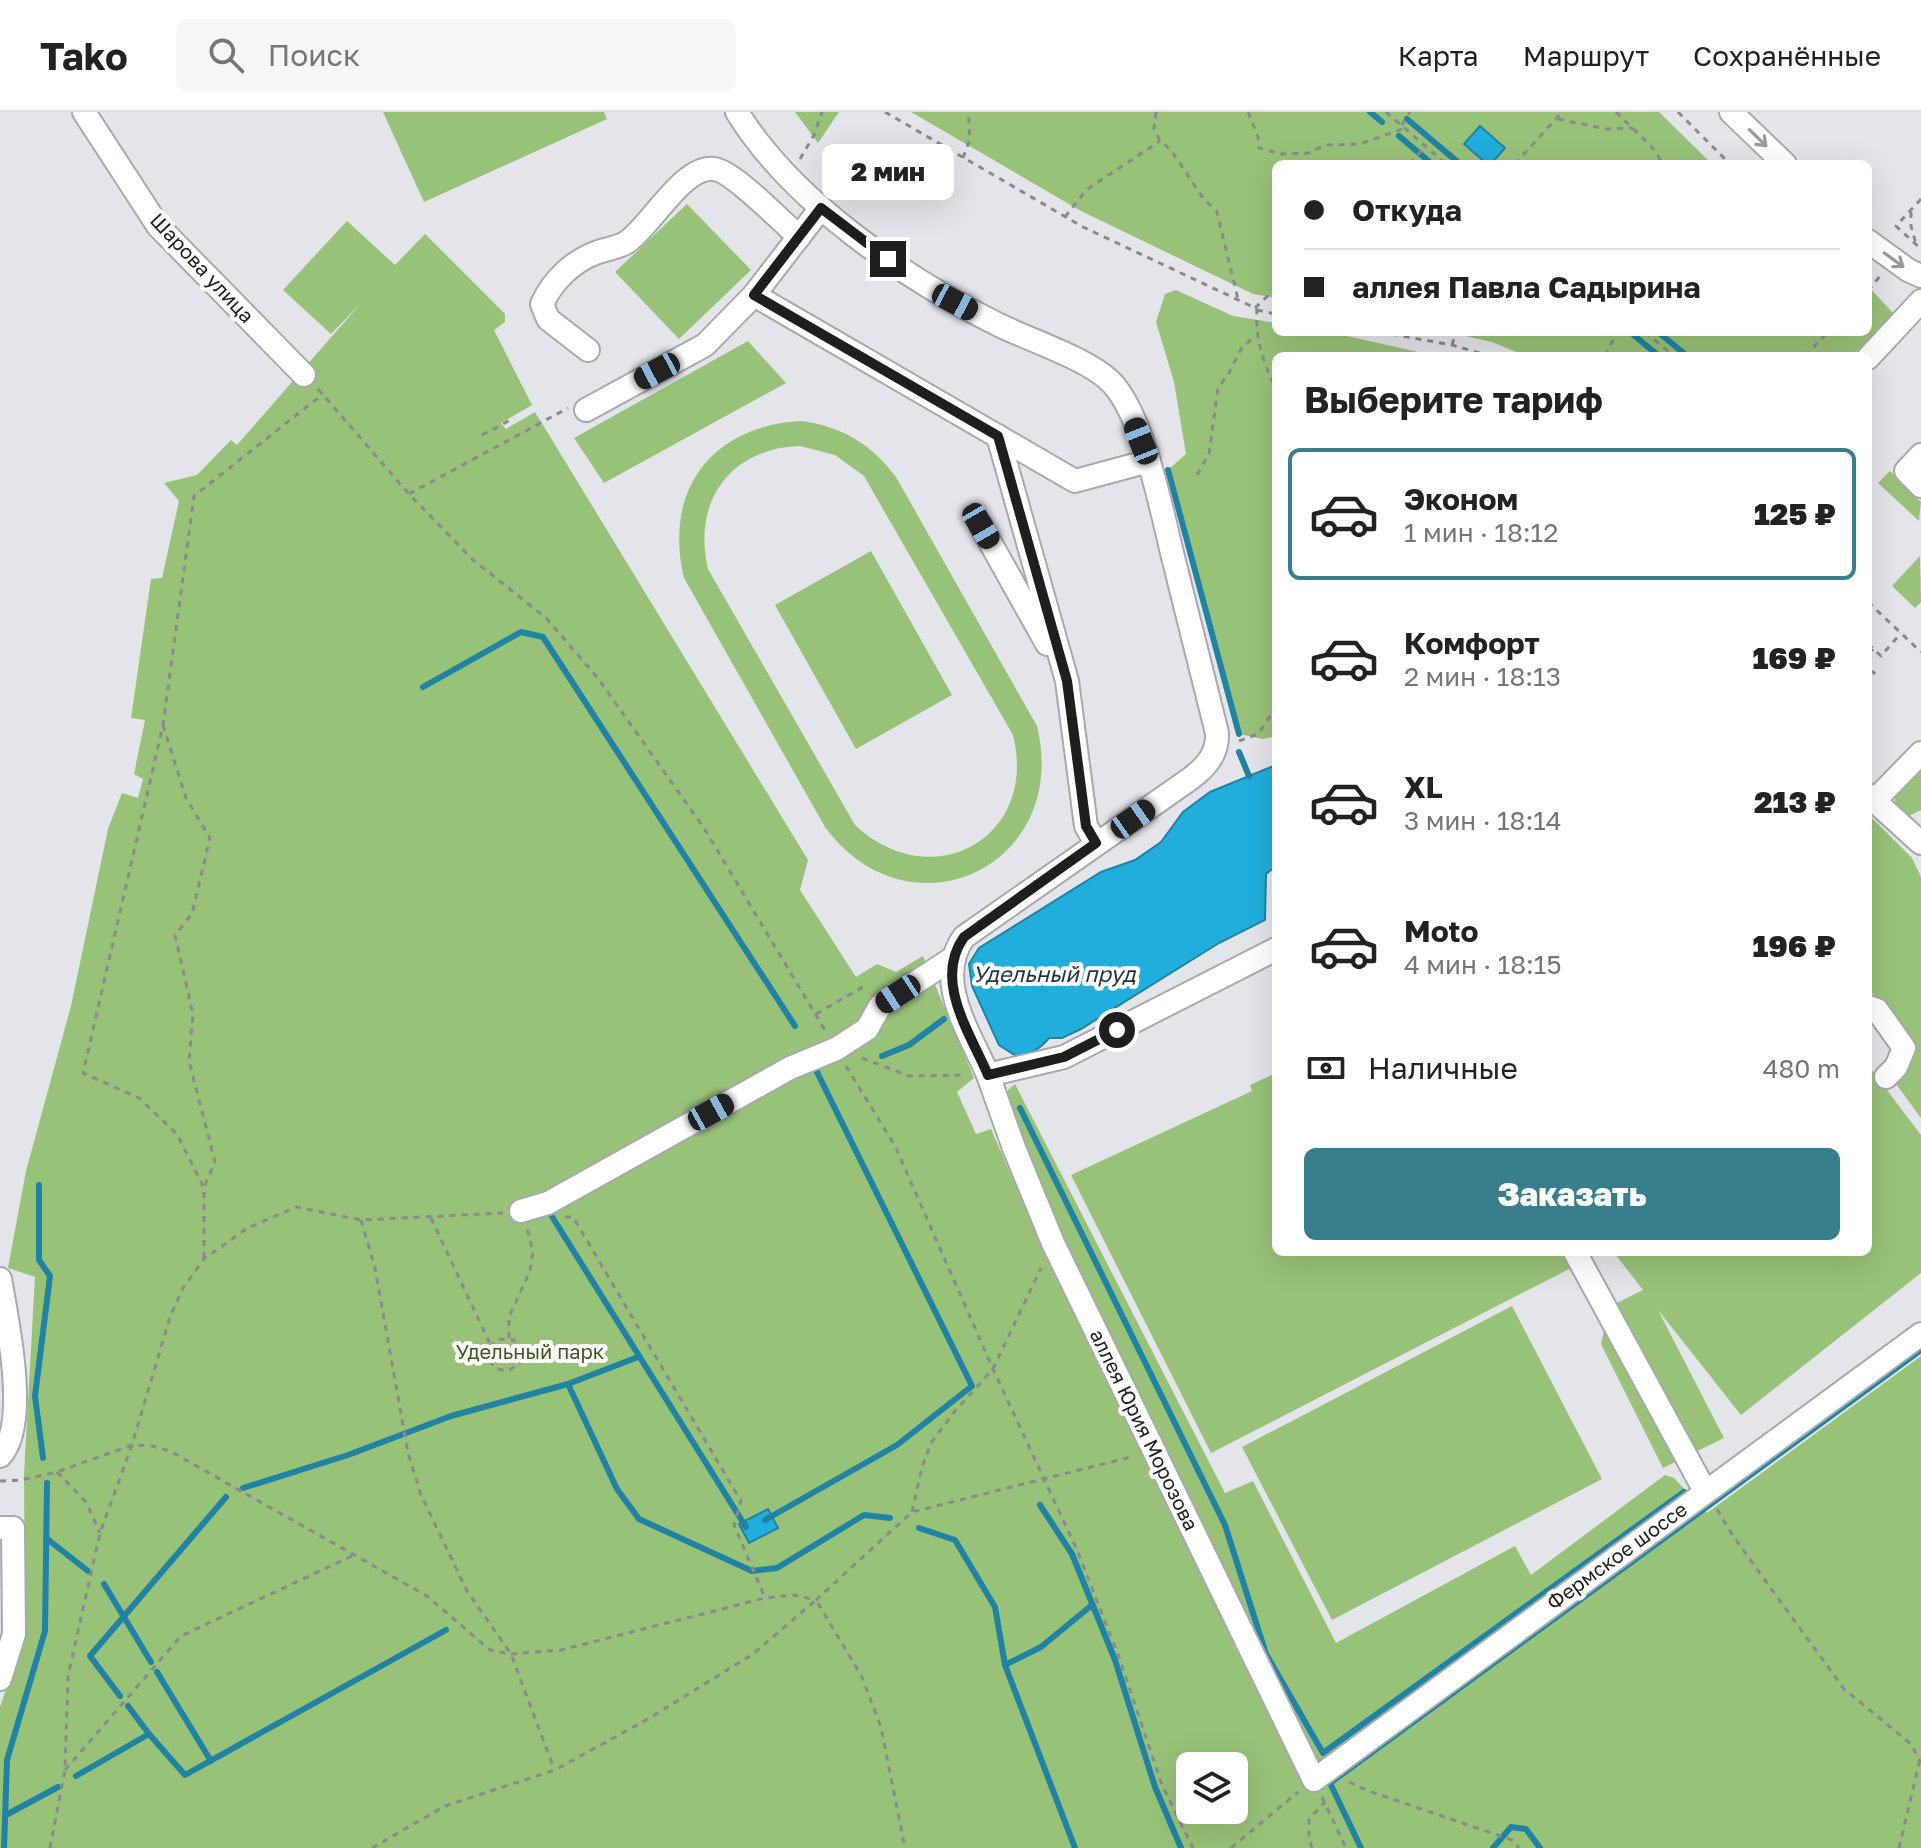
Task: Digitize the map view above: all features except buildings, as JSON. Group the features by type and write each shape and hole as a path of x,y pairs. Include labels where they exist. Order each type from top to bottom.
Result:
{"street":[{"name":"Шарова улица","path":"84,112 158,226 304,375"},
{"path":"521,1211 548,1203 790,1068 836,1049 867,1029 880,1006 953,958 964,937 1190,779 1208,762 1217,743 1149,461 1124,400 1111,381 1093,368 935,291 821,208 761,148 737,112"},
{"path":"1731,112 1781,160"},
{"path":"588,350 548,319 542,304 550,287 582,258 627,242 688,179 704,169 718,169 732,177 799,237"},
{"path":"586,410 705,345 754,295 821,208"},
{"path":"1872,244 1921,276"},
{"path":"754,295 1075,481 1149,461"},
{"path":"1872,354 1921,301"},
{"path":"998,436 1065,677 1086,826 1096,843"},
{"path":"1921,455 1906,471 1921,486"},
{"path":"981,526 1065,677"},
{"path":"1872,797 1921,753"},
{"path":"1872,799 1918,835"},
{"path":"988,1075 1064,1057 1272,951"},
{"name":"аллея Юрия Морозова","path":"953,958 950,974 952,990 1053,1243 1154,1452 1319,1776"},
{"path":"1872,1008 1877,1010 1904,1048 1896,1067 1886,1077"},
{"path":"1577,1256 1705,1491"},
{"path":"0,1279 14,1367 13,1425 7,1449 0,1456"},
{"name":"Фермское шоссе","path":"1319,1776 1921,1334"},
{"path":"0,1528 13,1528 14,1634 0,1679"}],"path":[{"path":"797,164 814,135 822,112"},
{"path":"885,112 1065,217 1255,309 1272,313"},
{"path":"963,158 970,139 968,112"},
{"path":"1156,112 1154,129 1160,141 1171,150 1203,198 1217,212 1238,300"},
{"path":"1248,112 1259,148 1281,154 1308,153 1326,145 1360,144 1404,127 1410,112"},
{"path":"1386,112 1441,160"},
{"path":"1518,160 1562,112"},
{"path":"1616,112 1652,147 1660,160"},
{"path":"1678,112 1726,160"},
{"path":"1558,119 1606,129 1633,128"},
{"path":"1065,217 1086,190 1160,141"},
{"path":"1413,160 1425,146"},
{"path":"1919,247 1896,226 1921,199"},
{"path":"1912,208 1911,226 1919,247"},
{"path":"1272,292 1255,309 1259,351 1272,381"},
{"path":"1197,475 1209,454 1218,388 1241,349 1256,335"},
{"path":"1402,336 1476,352"},
{"path":"1452,345 1455,336"},
{"path":"1650,336 1669,352"},
{"path":"1809,352 1824,336"},
{"path":"304,375 409,494 472,559 546,618 597,677 704,828 895,1146 993,1369 1045,1478 1119,1657 1162,1785 1193,1848"},
{"path":"204,1188 177,1134 139,1098 83,1073 163,725 194,496 323,394"},
{"path":"409,494 572,406 586,410"},
{"path":"482,435 514,418"},
{"path":"1872,606 1921,652"},
{"path":"1873,649 1881,656 1901,633"},
{"path":"1872,671 1875,674"},
{"path":"1258,734 1272,714"},
{"path":"163,725 186,798 210,838 192,914 175,935 193,1014 189,1061 215,1162 204,1188 204,1259"},
{"path":"816,1014 863,987"},
{"path":"836,1049 909,1076 988,1075"},
{"path":"548,1203 559,1218 573,1217 741,1501 734,1525 765,1598"},
{"path":"50,1848 65,1770 68,1676 100,1533 132,1445 170,1317 183,1288 204,1259 246,1229 296,1207 361,1220 521,1211 531,1236 533,1252 527,1280 509,1317 509,1338"},
{"path":"431,1218 491,1346"},
{"path":"361,1220 375,1268 408,1453 421,1495 467,1591 511,1654 555,1770"},
{"path":"912,1512 931,1443 993,1369 1053,1243"},
{"path":"509,1338 518,1343 522,1352 520,1363 513,1370 502,1371 493,1366 489,1357 491,1346 498,1339 509,1338"},
{"path":"0,1481 57,1472 132,1445 170,1451 427,1596 490,1650 511,1654 561,1650 765,1598 794,1595 816,1600 862,1677 881,1727 905,1848"},
{"path":"372,1848 445,1806 555,1770 648,1719 753,1654 912,1512 1154,1452"},
{"path":"57,1472 86,1502 100,1533"},
{"path":"1705,1491 1733,1536 1844,1689 1911,1744 1921,1760 1899,1848"},
{"path":"65,1770 181,1636 355,1554"},
{"path":"1319,1776 1325,1802 1346,1848"},
{"path":"1231,1848 1319,1776"},
{"path":"1319,1776 1512,1840 1519,1848"},
{"path":"1312,1848 1309,1819 1325,1802"}],"green space":[{"path":"383,112 604,112 607,119 424,202"},
{"path":"795,112 839,112 818,143"},
{"path":"911,112 1659,112 1708,160 1272,160 1272,297 1253,294 1081,211"},
{"path":"687,204 751,270 679,339 615,272"},
{"name":"Удельный парк","path":"347,221 395,265 425,234 505,314 505,322 494,330 532,405 501,423 506,429 535,412 808,860 800,890 856,977 877,964 896,972 923,956 974,1078 957,1092 976,1134 991,1129 1059,1285 1079,1276 1015,1130 1008,1090 1015,1084 1225,1493 1253,1481 1336,1643 1515,1546 1531,1575 1665,1475 1674,1478 1707,1513 1921,1356 1921,1848 0,1848 0,1707 25,1633 24,1474 35,1277 8,1268 26,1171 71,1006 108,829 122,793 138,798 143,779 134,774 145,720 131,718 151,579 162,578 179,501 164,483 197,475 231,440 237,445 361,303 331,334 283,290"},
{"path":"1176,290 1233,316 1272,322 1272,336 1347,336 1418,352 1272,352 1272,737 1263,739 1239,734 1168,470 1186,454 1174,382 1156,322 1165,294"},
{"path":"1872,290 1894,314 1872,336"},
{"path":"1466,336 1872,336 1856,352 1516,352"},
{"path":"748,341 786,383 604,483 574,438"},
{"path":"802,421 830,428 866,446 886,465 896,477 1037,726 1041,775 1030,817 1007,850 976,872 938,882 899,879 860,861 825,827 684,578 679,546 681,517 688,491 701,468 720,449 743,435 770,425","holes":["800,446 835,455 864,476 1013,735 1017,771 1010,803 995,828 973,846 946,855 916,856 885,846 855,825 708,569 704,545 706,522 712,501 722,483 736,468 775,449"]},
{"path":"1890,471 1921,502 1919,521 1878,483"},
{"path":"871,551 952,695 856,749 775,605"},
{"path":"1920,556 1921,602 1915,608 1892,586"},
{"path":"1921,765 1921,810 1907,817 1894,805 1896,794"},
{"path":"1872,818 1912,858 1921,877 1921,1118 1893,1080 1913,1045 1872,993"},
{"path":"1872,1070 1921,1135 1921,1273 1741,1415 1658,1310 1724,1438 1663,1468 1601,1344 1609,1307 1643,1290 1617,1256 1872,1256"},
{"path":"1272,1075 1272,1256 1565,1256 1571,1268 1211,1453 1071,1175 1252,1091 1250,1085"},
{"path":"1512,1306 1602,1479 1332,1620 1242,1447"}],"water":[{"path":"1480,126 1505,148 1494,160 1482,160 1464,144"},
{"name":"Удельный пруд","path":"1272,767 1272,869 1266,874 1265,920 1219,943 1062,1038 1049,1038 1035,1050 1016,1056 999,1045 972,986 969,964 979,948 1101,872 1135,860 1161,842 1183,812 1210,792"},
{"path":"768,1509 778,1528 749,1543 739,1524"}],"waterway":[{"path":"1370,112 1382,122"},
{"path":"1407,119 1455,160"},
{"path":"1399,136 1427,160"},
{"path":"1635,336 1654,352"},
{"path":"1663,336 1682,352"},
{"path":"1168,470 1239,734"},
{"path":"423,687 521,632 543,637 795,1026"},
{"path":"1239,752 1249,776"},
{"path":"882,1056 909,1045 944,1019"},
{"path":"765,1520 897,1445 972,1386 812,1062"},
{"path":"1020,1108 1225,1525 1266,1654 1323,1753 1684,1492"},
{"path":"39,1185 39,1260 50,1276 35,1396 43,1458"},
{"path":"551,1215 746,1527"},
{"path":"1361,1848 1330,1783 1921,1350"},
{"path":"243,1488 348,1455 451,1416 568,1384 638,1357"},
{"path":"568,1384 617,1489 639,1519 752,1571 777,1568 864,1515 890,1518"},
{"path":"4,1848 7,1760 45,1631 47,1483"},
{"path":"120,1696 90,1656 226,1497"},
{"path":"1040,1505 1072,1554 1115,1660 1155,1787 1181,1848"},
{"path":"919,1528 955,1540 995,1607 1005,1665 1075,1848"},
{"path":"46,1538 88,1571"},
{"path":"104,1584 151,1662"},
{"path":"1005,1665 1041,1647 1092,1605"},
{"path":"76,1776 149,1734 185,1775 446,1630"},
{"path":"157,1672 211,1761"},
{"path":"128,1706 149,1734"},
{"path":"6,1815 58,1787"},
{"path":"1493,1848 1511,1827 1526,1829 1540,1848"}],"route":[{"path":"888,259 821,208 754,295 998,436 1067,681 1086,826 1096,843 964,937 953,958 950,974 952,990 988,1075 1064,1057 1117,1030"}]}
